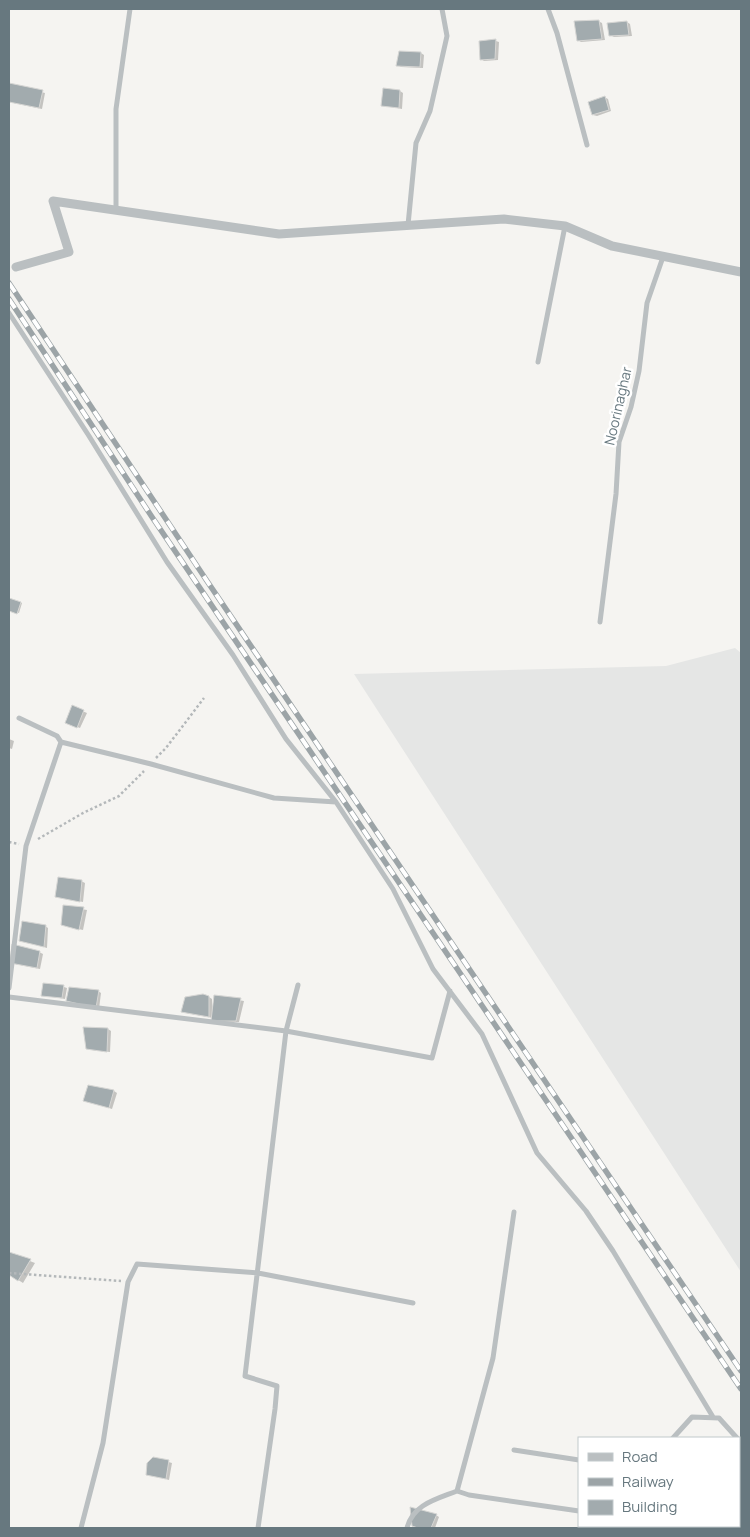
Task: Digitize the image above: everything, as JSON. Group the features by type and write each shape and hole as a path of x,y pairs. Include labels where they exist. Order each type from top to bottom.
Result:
{"street":[{"path":"116,210 116,109 130,9"},
{"path":"408,225 416,143 430,111 447,36 442,9"},
{"path":"548,9 557,33 587,145"},
{"path":"16,267 68,252 53,201 279,234 504,219 566,226 612,246 741,272"},
{"path":"538,362 566,226"},
{"name":"Noorinaghar","path":"600,622 616,494 619,442 631,407 639,371 647,302 663,257"},
{"path":"9,313 89,436 167,562 233,655 286,739 336,802 393,889 433,969 482,1034 536,1153 586,1212 613,1251 713,1417"},
{"path":"19,718 57,736 61,742 151,764 274,798 336,802"},
{"path":"9,988 26,846 61,742"},
{"path":"258,1528 277,1386 245,1376 286,1032 298,985"},
{"path":"9,997 286,1032 432,1058 450,991"},
{"path":"457,1491 493,1358 514,1212"},
{"path":"81,1528 103,1443 128,1282 137,1264 258,1273 413,1302"},
{"path":"674,1437 692,1417 719,1418 736,1437"},
{"path":"514,1450 578,1460"},
{"path":"407,1528 421,1505 457,1491 469,1495 578,1510"}],"path":[{"path":"9,842 26,846 83,813 119,796 166,748 204,698"},
{"path":"9,1273 128,1282"}],"shaded area":[{"path":"735,648 741,653 741,1272 354,674 666,666"}],"building":[{"path":"599,20 602,39 577,41 574,21"},
{"path":"627,21 629,35 609,36 607,23"},
{"path":"496,39 495,59 480,60 479,41"},
{"path":"399,51 421,52 420,67 396,66"},
{"path":"9,83 43,90 39,108 9,102"},
{"path":"383,88 400,90 399,108 381,106"},
{"path":"605,96 609,110 592,115 588,102"},
{"path":"9,598 21,602 17,614 9,611"},
{"path":"72,705 84,710 77,728 65,723"},
{"path":"58,877 82,880 80,902 55,897"},
{"path":"63,905 84,907 79,930 61,925"},
{"path":"22,921 46,925 44,947 19,941"},
{"path":"12,944 40,951 37,968 10,963"},
{"path":"43,983 64,985 62,998 41,996"},
{"path":"69,987 99,990 96,1008 66,1001"},
{"path":"203,994 209,996 209,1017 181,1012 185,997"},
{"path":"214,995 241,998 236,1021 211,1021"},
{"path":"83,1027 108,1028 107,1052 86,1049"},
{"path":"88,1085 114,1090 109,1108 83,1101"},
{"path":"9,1252 31,1259 18,1281 9,1275"},
{"path":"153,1457 169,1460 166,1479 146,1475 147,1463"},
{"path":"410,1507 437,1514 431,1528 412,1526"}],"railway":[{"path":"9,283 207,581 741,1371"},
{"path":"9,299 152,517 741,1389"}]}
